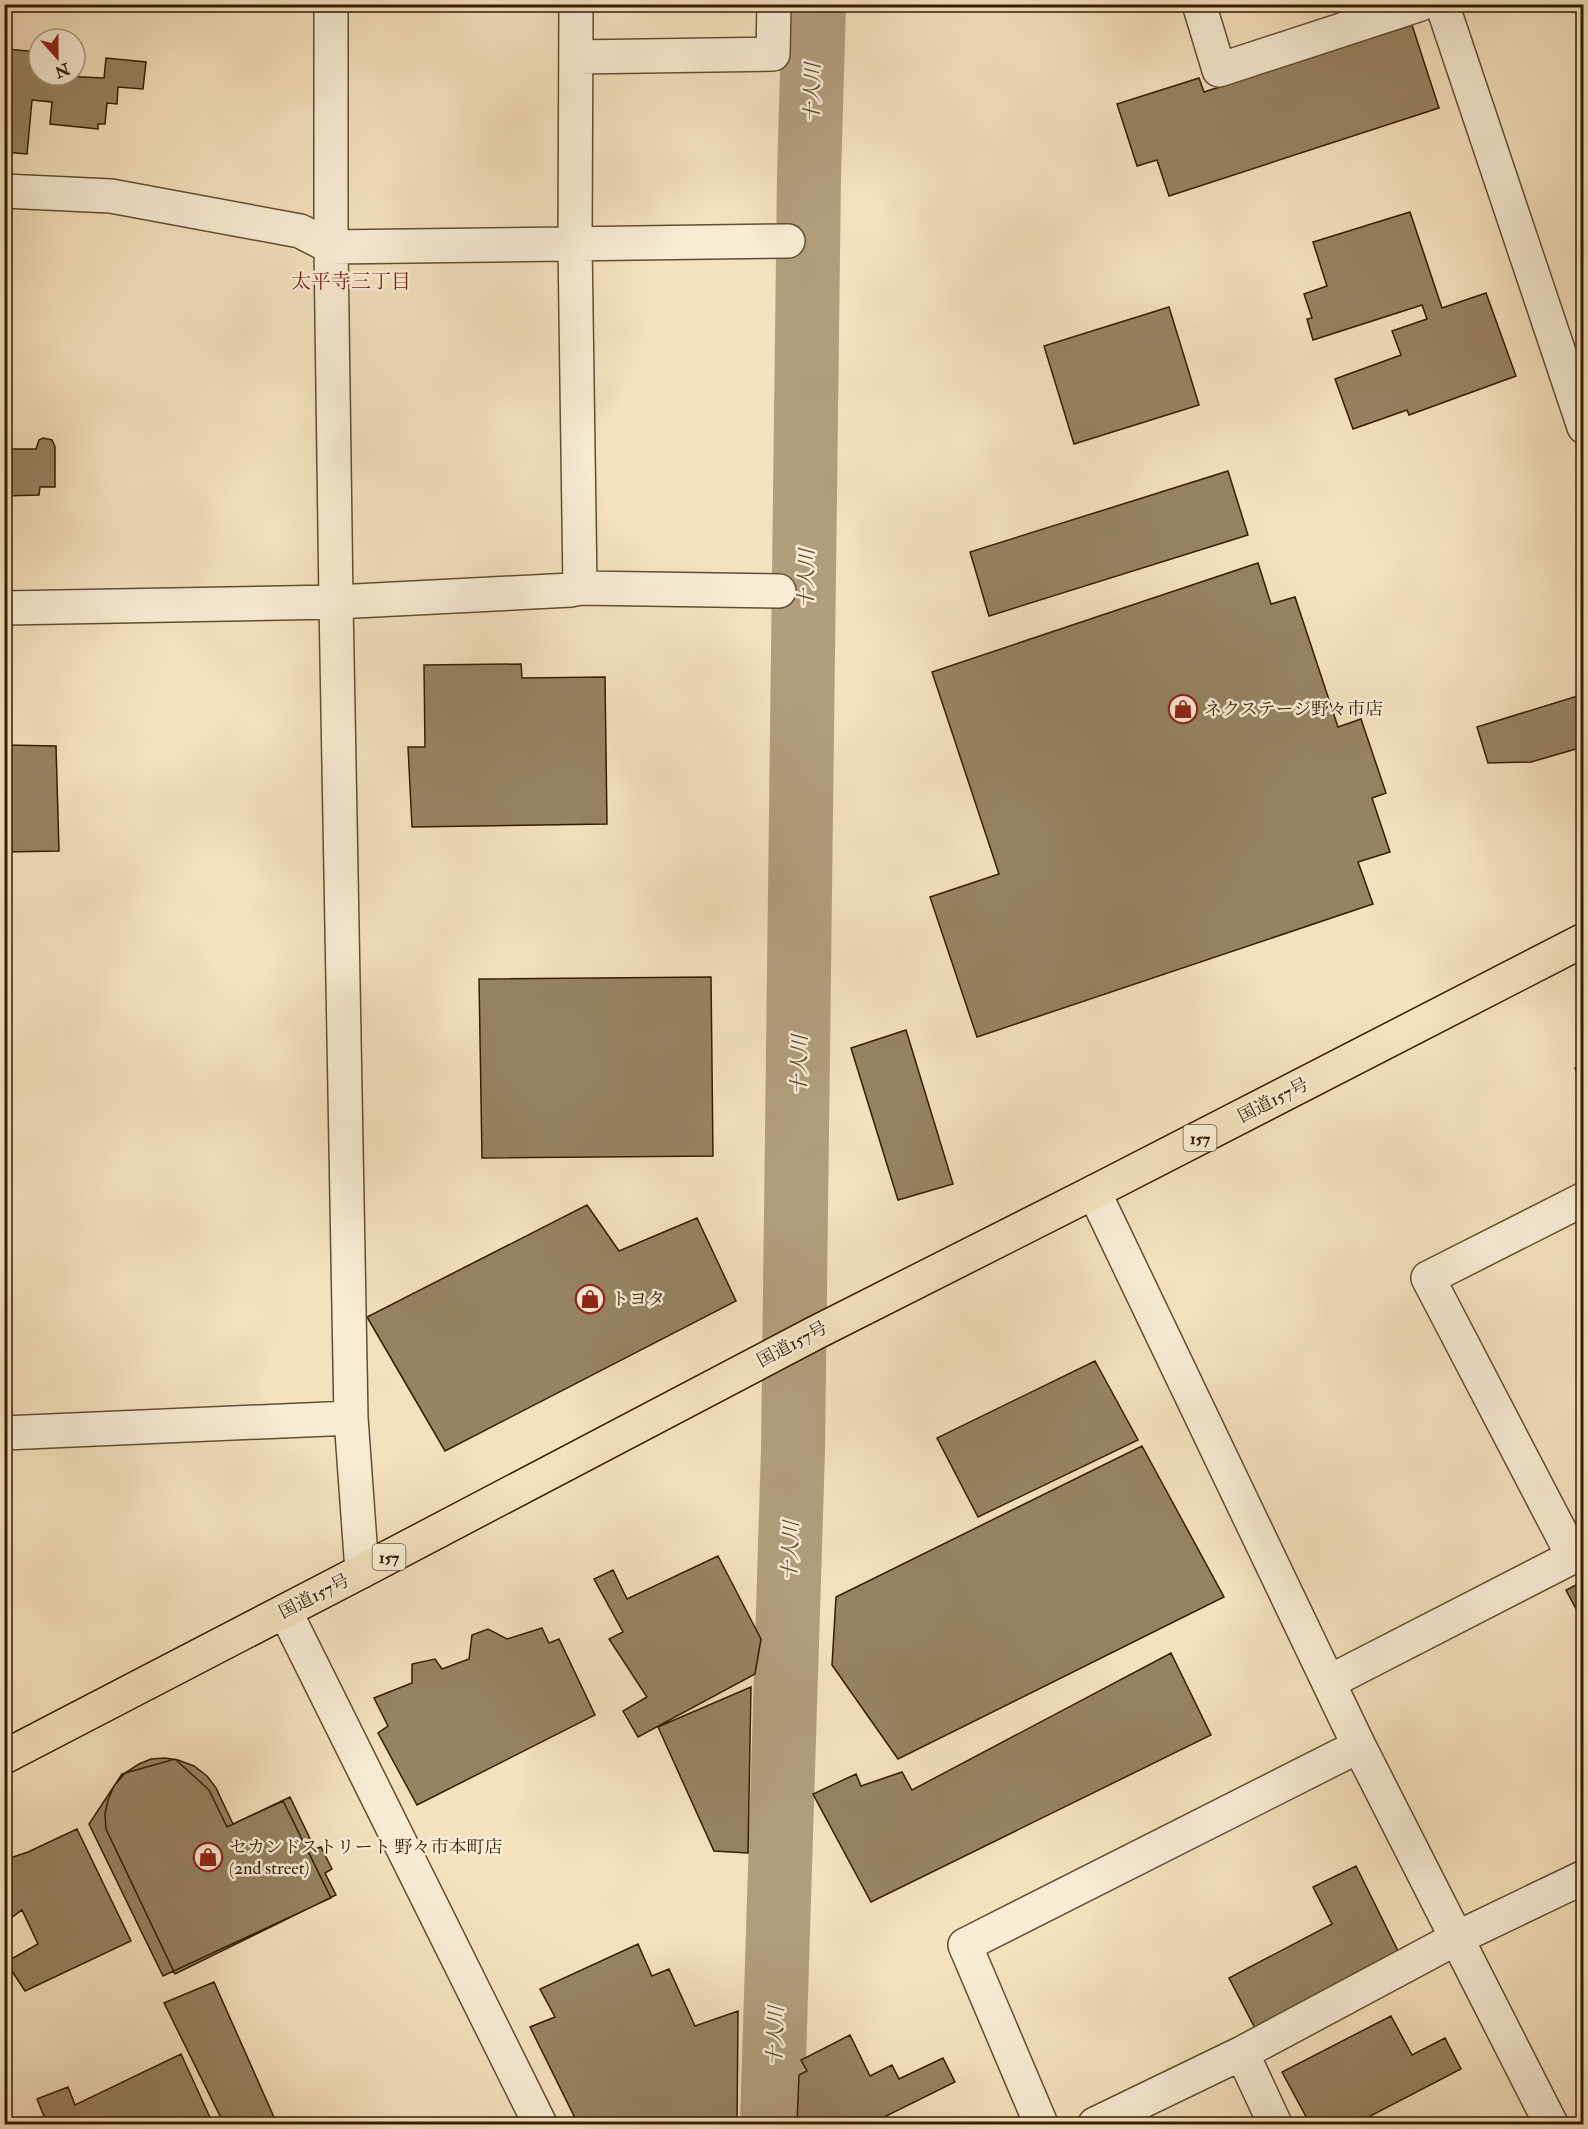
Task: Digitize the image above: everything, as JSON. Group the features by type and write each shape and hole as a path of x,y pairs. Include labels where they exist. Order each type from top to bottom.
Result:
{"highway":[{"name":"国道157号","path":"4,1757 815,1332 1094,1192 1584,940"}],"street":[{"path":"331,4 331,247 336,602 351,1418 362,1571"},
{"path":"576,4 575,244 580,588"},
{"path":"576,57 773,54 774,4"},
{"path":"1199,4 1219,70 1421,4"},
{"path":"1442,4 1584,427"},
{"path":"4,191 111,196 300,231 331,247 788,241"},
{"path":"4,608 336,602 580,588 779,591"},
{"path":"1094,1192 1359,1746 1551,2124"},
{"path":"1329,1682 1578,1554 1428,1278 1584,1199"},
{"path":"4,1433 351,1418"},
{"path":"285,1611 540,2124"},
{"path":"1041,2124 965,1945 1359,1746"},
{"path":"1095,2124 1242,2052 1457,1938 1584,1877"},
{"path":"1242,2052 1275,2124"}],"building":[{"path":"1412,25 1439,108 1169,196 1157,160 1137,166 1117,104 1199,78 1204,92"},
{"path":"6,49 27,51 27,87 87,87 87,77 104,78 106,58 146,62 143,89 118,87 117,104 107,103 105,124 98,124 98,129 50,124 52,102 32,100 27,154 4,152"},
{"path":"1410,212 1442,308 1486,293 1516,376 1409,415 1407,410 1353,429 1335,379 1401,355 1392,331 1427,319 1422,305 1313,340 1307,319 1312,318 1304,294 1327,286 1313,242"},
{"path":"4,301 10,301 9,383 4,383"},
{"path":"1169,307 1199,405 1074,444 1044,346"},
{"path":"43,438 52,440 55,447 55,487 40,487 39,495 4,496 4,449 36,449 39,440"},
{"path":"1228,471 1248,535 989,616 970,552"},
{"path":"1258,563 1271,604 1295,597 1338,727 1361,719 1386,793 1372,798 1390,852 1358,862 1373,904 977,1037 930,897 999,874 932,672"},
{"path":"521,664 522,678 605,677 607,824 412,827 408,747 425,747 424,665"},
{"path":"1584,694 1584,749 1583,747 1531,762 1488,763 1477,727"},
{"path":"4,745 56,746 59,851 4,852"},
{"path":"711,977 713,1156 482,1158 479,979"},
{"path":"906,1030 953,1184 898,1200 851,1048"},
{"path":"1584,1063 1584,1087 1575,1068"},
{"path":"1584,1063 1584,1087 1575,1068"},
{"path":"587,1205 619,1251 697,1218 736,1301 445,1451 367,1317"},
{"path":"1095,1361 1138,1440 978,1517 937,1438"},
{"path":"1142,1446 1224,1597 898,1759 832,1665 836,1597"},
{"path":"718,1556 761,1639 755,1674 638,1737 623,1711 647,1697 609,1639 623,1632 594,1579 613,1570 627,1599"},
{"path":"1584,1581 1584,1624 1566,1590"},
{"path":"542,1628 549,1643 559,1639 595,1715 417,1805 378,1733 388,1726 374,1698 412,1683 412,1664 435,1659 442,1669 469,1659 472,1635 488,1629 507,1639"},
{"path":"1171,1653 1211,1735 871,1902 813,1794 856,1774 861,1786 902,1772 912,1790"},
{"path":"751,1687 748,1853 714,1851 658,1727"},
{"name":"セカンドストリート 野々市本町店 (2nd street)","path":"165,1758 194,1766 207,1776 216,1788 233,1824 290,1797 315,1849 321,1847 332,1869 325,1873 336,1895 175,1974 106,1829 105,1814 114,1786 125,1773 151,1759"},
{"name":"セカンドストリート 野々市本町店 (2nd street)","path":"175,1759 209,1790 227,1827 283,1801 331,1898 163,1976 89,1824 122,1774"},
{"path":"77,1829 131,1941 25,1991 6,1962 38,1944 22,1910 11,1918 4,1888 4,1860 28,1852"},
{"path":"1356,1866 1398,1951 1353,1974 1358,1983 1258,2034 1229,1978 1332,1924 1313,1887"},
{"path":"638,1944 652,1976 669,1969 695,2026 738,2011 737,2124 578,2124 530,2027 555,2017 540,1989"},
{"path":"214,1982 277,2124 224,2124 164,2003"},
{"path":"1391,2016 1412,2055 1445,2038 1461,2069 1355,2124 1310,2124 1282,2072"},
{"path":"850,2035 870,2076 892,2065 899,2079 943,2058 955,2082 870,2124 797,2124 799,2075 807,2071 801,2060"},
{"path":"181,2054 213,2124 33,2124 45,2119 37,2099 68,2087 75,2105"}],"waterway":[{"name":"十人川","path":"772,2124 793,1450 809,175 814,4"}],"place":[{"name":"ネクステージ野々市店","path":"1183,709"},
{"name":"トヨタ","path":"590,1299"},
{"name":"セカンドストリート 野々市本町店 (2nd street)","path":"208,1857"}],"district":[{"name":"太平寺三丁目","path":"351,281"}]}
